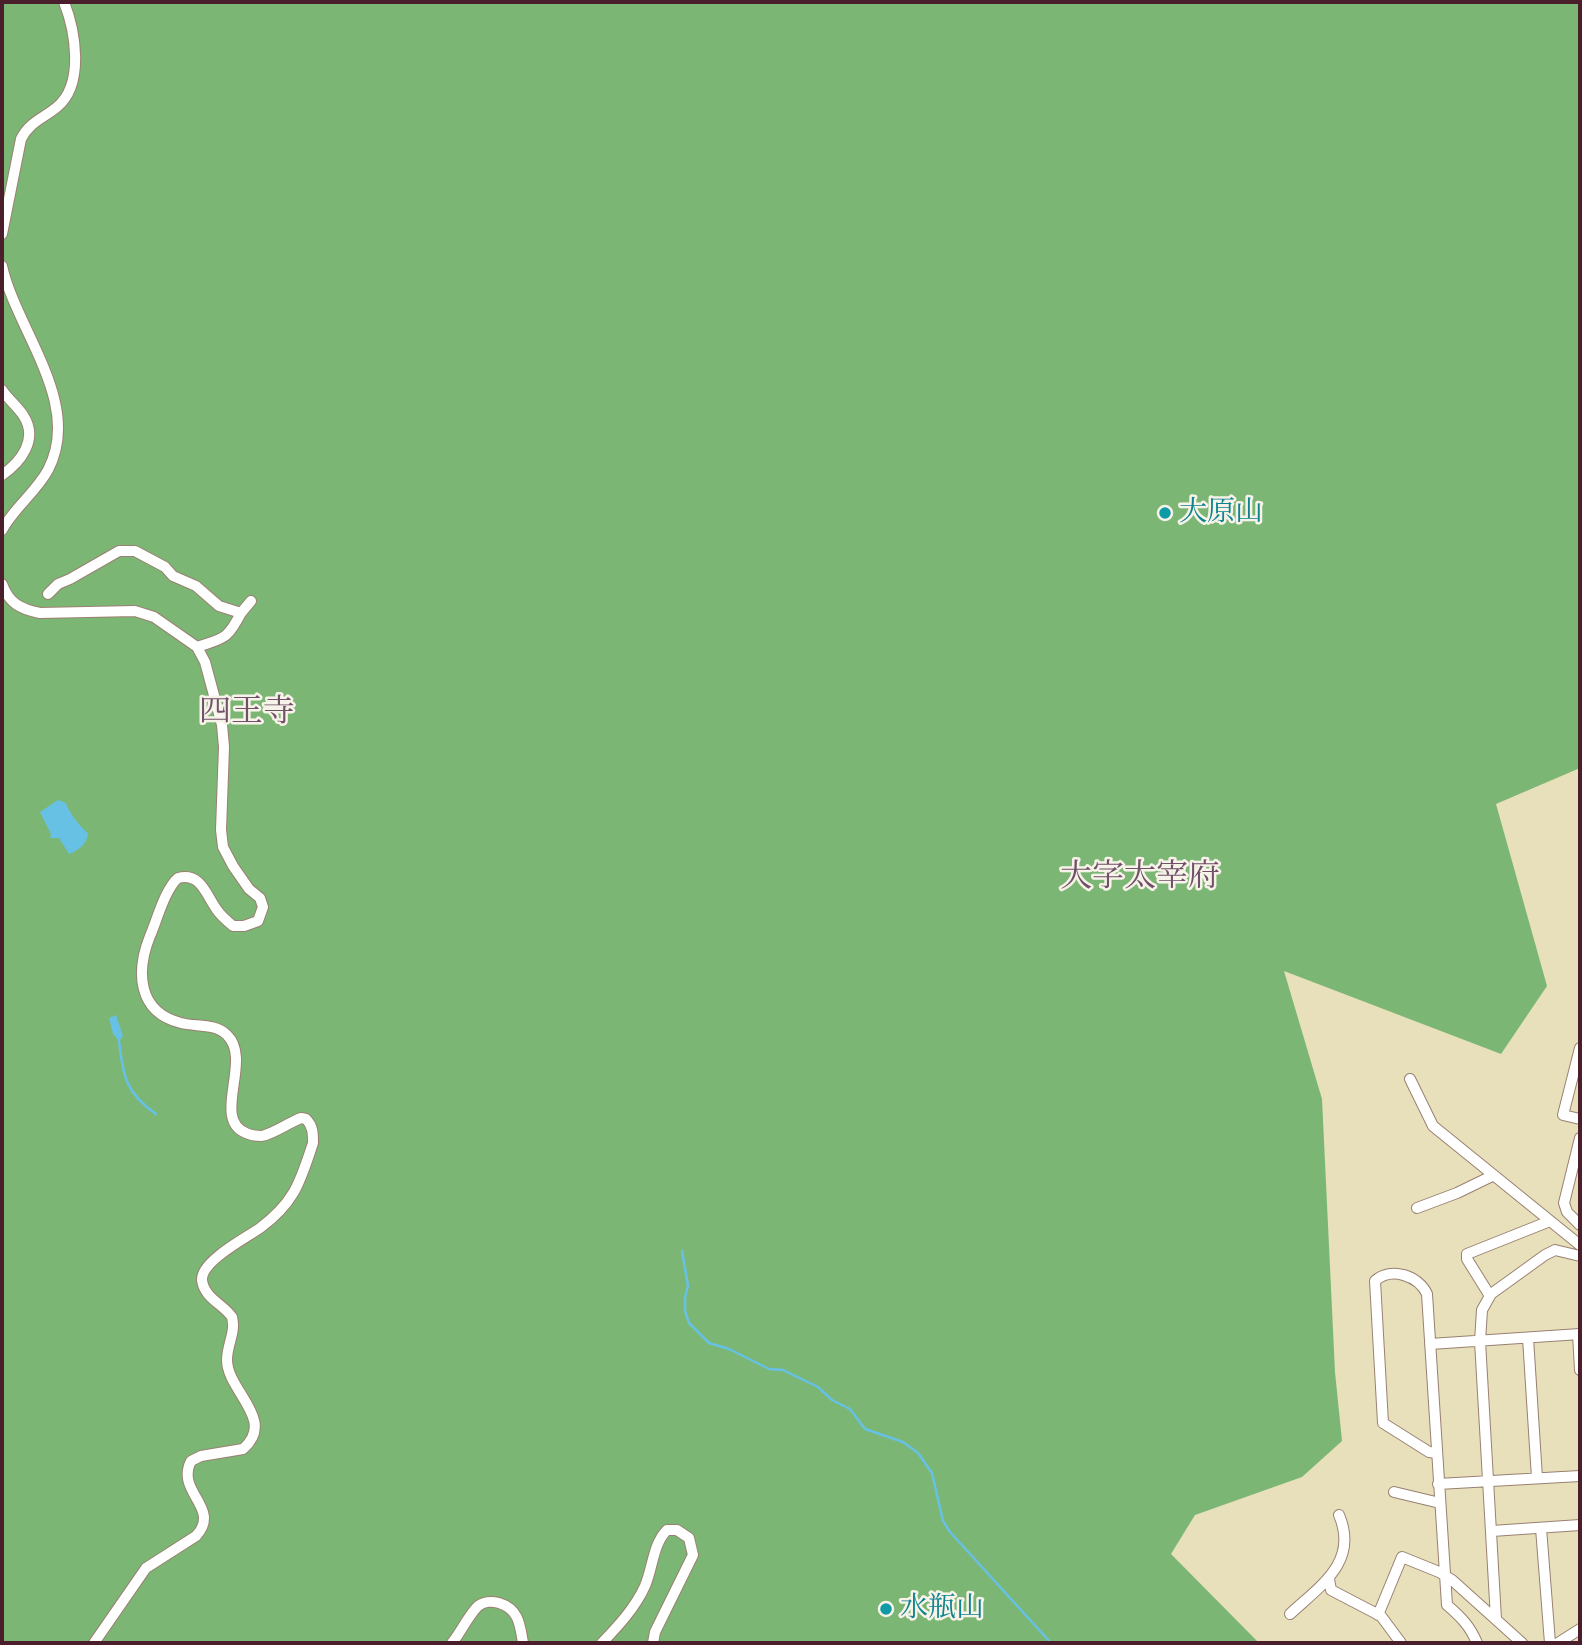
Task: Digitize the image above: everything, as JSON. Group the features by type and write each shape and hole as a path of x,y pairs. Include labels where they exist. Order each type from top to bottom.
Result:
{"street":[{"path":"2,234 21,139 36,120 63,102 71,84 75,65 74,37 64,2"},
{"path":"2,266 11,297 54,395 60,421 57,448 48,470 2,530"},
{"path":"2,390 27,422 29,438 23,457 2,475"},
{"path":"48,594 62,581 125,550 135,551 165,567 173,576 196,586 219,606 241,613"},
{"path":"2,584 6,602 22,609 40,614 135,611 154,617 197,646 205,662 222,725 223,847 248,889 260,898 263,907 258,921 244,926 233,926 217,910 198,881 191,877 178,878 169,890 146,946 142,958 141,981 158,1012 181,1023 213,1027 228,1035 233,1042 237,1062 231,1117 240,1130 247,1134 263,1136 301,1118 311,1124 313,1143 294,1194 282,1209 212,1262 203,1274 202,1281 207,1293 232,1317 234,1333 228,1353 228,1365 254,1419 254,1436 243,1450 201,1456 191,1461 186,1475 205,1516 202,1530 146,1568 94,1643"},
{"path":"197,646 225,638 251,601"},
{"path":"1580,1048 1563,1115 1580,1119"},
{"path":"1410,1079 1433,1126 1580,1245"},
{"path":"1580,1139 1577,1164 1564,1203 1567,1212 1580,1225"},
{"path":"1417,1208 1492,1176"},
{"path":"1490,1296 1467,1259 1467,1254 1550,1221"},
{"path":"1496,1619 1480,1318 1490,1296 1545,1255 1555,1250 1580,1256"},
{"path":"1436,1453 1429,1452 1383,1423 1376,1281 1379,1277 1400,1274 1419,1283 1427,1294 1447,1605 1461,1616 1477,1643"},
{"path":"1430,1344 1579,1334 1580,1370"},
{"path":"1528,1338 1537,1478"},
{"path":"1438,1484 1580,1476"},
{"path":"1394,1492 1440,1503"},
{"path":"1290,1614 1329,1579 1343,1555 1346,1530 1339,1515"},
{"path":"1492,1531 1580,1525"},
{"path":"1541,1528 1550,1643"},
{"path":"602,1643 637,1603 659,1539 667,1530 677,1530 689,1538 693,1555 655,1632 653,1643"},
{"path":"1378,1615 1402,1557 1445,1576 1522,1643"},
{"path":"1329,1579 1331,1590 1378,1615 1401,1643"},
{"path":"452,1643 476,1608 485,1602 510,1607 520,1625 523,1643"},
{"path":"1558,1643 1580,1629"}],"green space":[{"path":"2,2 1580,2 1580,768 1496,804 1547,986 1501,1054 1284,971 1322,1099 1335,1372 1342,1441 1302,1477 1195,1515 1171,1554 1259,1643 2,1643"}],"water":[{"path":"58,800 66,803 75,819 88,833 82,846 69,854 59,838 50,838 51,834 40,812"},
{"path":"116,1015 123,1036 119,1041 113,1034 109,1018"}],"waterway":[{"path":"119,1041 122,1065 132,1091 156,1114"},
{"path":"682,1251 688,1286 685,1311 689,1323 709,1343 729,1349 769,1369 783,1370 818,1387 832,1400 850,1409 865,1429 903,1442 918,1453 932,1473 943,1521 950,1532 1051,1643"}],"place":[{"name":"大原山","path":"1165,513"},
{"name":"水瓶山","path":"886,1609"}],"district":[{"name":"四王寺","path":"247,713"},
{"name":"大字太宰府","path":"1140,878"}]}
